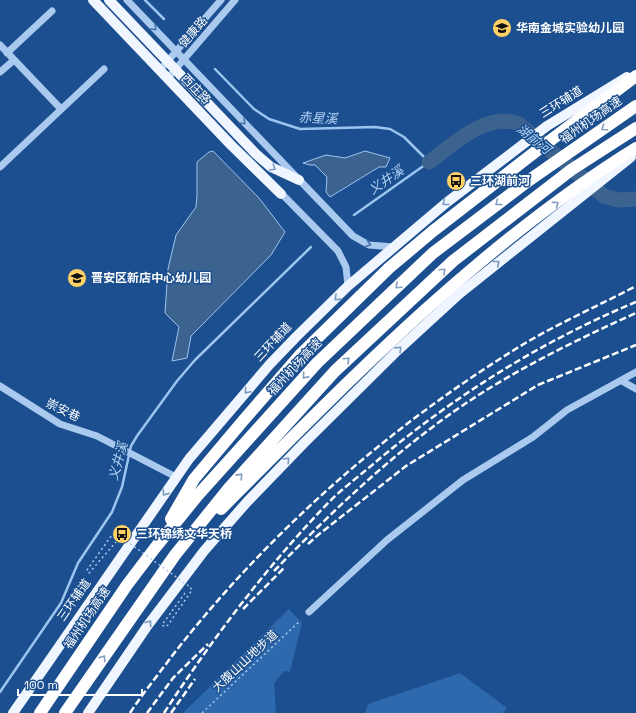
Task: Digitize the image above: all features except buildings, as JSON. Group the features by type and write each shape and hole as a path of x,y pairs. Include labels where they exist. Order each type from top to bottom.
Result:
{"highway":[{"path":"155,548 194,479 301,354 389,268 433,231 636,76"},
{"name":"福州机场高速","path":"40,713 127,585 155,548 198,495 317,363 433,253 528,181 636,106"},
{"path":"65,713 175,555 229,488 335,371 453,261 571,170 636,128"},
{"path":"175,555 424,310 532,221 580,191 636,148"}],"main road":[{"name":"西庄路","path":"94,0 231,145 282,194"},
{"path":"109,0 256,154 271,167 299,180"},
{"name":"三环辅道","path":"12,713 189,459 270,364 348,286 446,203 520,145 547,126 636,71"},
{"path":"608,171 636,153"},
{"path":"88,713 148,625 200,557 228,523 263,485 367,380 443,308 580,191"}],"street":[{"path":"89,0 330,242 344,259 348,286"},
{"path":"127,0 357,240 369,245 394,247"},
{"name":"健康路","path":"159,71 221,0"},
{"name":"健康路","path":"167,79 235,0"},
{"path":"7,53 52,11"},
{"path":"0,45 61,109"},
{"path":"0,72 14,60"},
{"path":"0,167 104,69"},
{"path":"309,612 387,540 463,480 536,435 567,410 636,372"},
{"path":"624,379 636,384"},
{"path":"624,379 636,389"},
{"name":"崇安巷","path":"0,386 60,424 92,434 176,477"}],"path":[{"path":"116,542 89,573 87,570 114,532 192,590 168,625 164,627 162,625 185,593"},
{"name":"大腹山山地步道","path":"202,713 300,621"}],"shaded area":[{"path":"213,151 259,198 285,232 271,255 191,336 187,358 172,361 179,327 165,313 168,269 176,235 196,207 197,162 209,152"},
{"path":"365,151 390,158 386,167 379,167 330,197 326,192 327,177 315,165 303,163 326,155 345,158"},
{"path":"289,609 302,623 290,672 284,671 274,683 276,713 183,713"},
{"path":"460,673 507,708 503,713 365,713 368,704"}],"waterway":[{"name":"赤星溪","path":"145,0 164,19"},
{"name":"赤星溪","path":"215,69 254,109 269,119 300,129 375,127 390,129 404,137 429,162 354,215"},
{"name":"湖前河","path":"429,162 471,132 495,122 507,121 519,124 604,196 618,200 636,199"},
{"name":"义井溪","path":"0,692 61,603 78,563 112,512 122,487 131,446 137,436 177,381 195,360 311,247"}],"railway":[{"path":"130,713 172,656 208,612 247,569 287,528 374,450 466,381 514,350 559,325 636,286"},
{"path":"164,713 221,630 262,577 306,526 341,491 438,413 501,371 567,334 636,302"},
{"path":"274,571 366,482 406,448 450,414 501,381 528,366 581,338 636,313"},
{"path":"308,544 406,466 538,385 636,345"},
{"path":"243,609 284,568"},
{"path":"147,713 173,678 208,644"},
{"path":"171,713 195,679"}],"place":[{"name":"华南金城实验幼儿园","path":"502,28"},
{"name":"三环湖前河","path":"456,181"},
{"name":"晋安区新店中心幼儿园","path":"77,278"},
{"name":"三环锦绣文华天桥","path":"122,534"}]}
